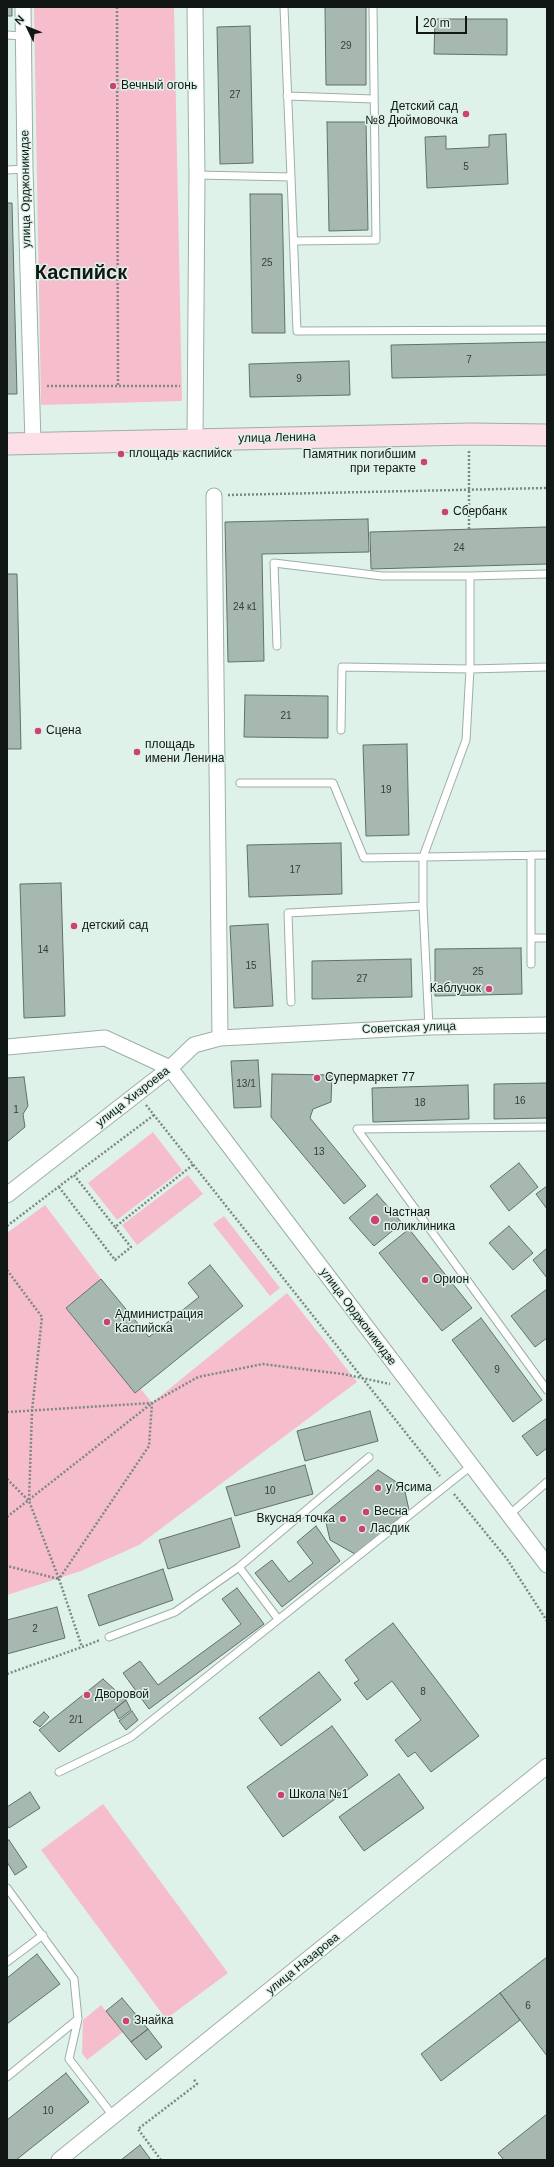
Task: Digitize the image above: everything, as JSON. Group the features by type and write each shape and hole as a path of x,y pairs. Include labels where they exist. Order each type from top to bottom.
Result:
{"street":[{"name":"улица Орджоникидзе","path":"23,7 22,36 32,444"},
{"path":"195,7 197,175 195,439"},
{"name":"улица Ленина","path":"7,444 470,434 547,435"},
{"path":"214,496 220,1038"},
{"name":"Советская улица","path":"272,1036 429,1027 547,1025"},
{"name":"улица Хизроева","path":"7,1195 170,1068 194,1046 220,1038 272,1036"},
{"path":"7,1047 105,1038 170,1068"},
{"name":"улица Орджоникидзе","path":"170,1068 547,1566"},
{"name":"улица Назарова","path":"59,2160 547,1766"}],"lane":[{"path":"284,7 297,331 547,330"},
{"path":"294,241 376,240 373,7"},
{"path":"7,35 22,36"},
{"path":"288,96 374,99"},
{"path":"7,170 25,169"},
{"path":"197,175 291,177"},
{"path":"277,646 274,563 382,576 547,574"},
{"path":"429,1027 423,906 423,857 466,740 470,669 470,576"},
{"path":"341,730 342,668 470,669 547,667"},
{"path":"240,783 333,783 364,858 547,854"},
{"path":"531,855 531,964"},
{"path":"291,1002 288,913 423,906"},
{"path":"531,938 547,938"},
{"path":"547,1127 357,1129 547,1390"},
{"path":"109,1637 176,1612 239,1567 369,1457"},
{"path":"59,1772 131,1737 471,1466"},
{"path":"509,1515 547,1482"},
{"path":"239,1567 278,1619"},
{"path":"7,1888 74,1979 78,2019 69,2059 114,2117"},
{"path":"7,1962 43,1935"},
{"path":"7,2077 78,2019"}],"path":[{"path":"117,7 118,387"},
{"path":"30,386 195,386"},
{"path":"469,529 468,490 470,434"},
{"path":"214,496 547,488"},
{"path":"137,1094 507,1559 547,1621"},
{"path":"7,1226 154,1115"},
{"path":"115,1228 194,1164"},
{"path":"59,1187 115,1260 130,1247 74,1175"},
{"path":"7,1270 42,1317 32,1411 29,1501 82,1647"},
{"path":"7,1517 152,1403 198,1377 263,1364 363,1377 414,1391"},
{"path":"7,1412 152,1403"},
{"path":"58,1579 150,1446 152,1403"},
{"path":"7,1479 29,1501"},
{"path":"7,1566 58,1579"},
{"path":"7,1674 109,1637"},
{"path":"161,2160 138,2129 198,2084 193,2078"}],"shaded area":[{"path":"34,7 174,7 182,401 41,405"},
{"path":"153,1132 182,1170 117,1220 88,1183"},
{"path":"188,1175 203,1194 137,1245 122,1225"},
{"path":"45,1205 101,1279 66,1308 135,1393 141,1389 152,1403 287,1293 357,1382 139,1545 81,1571 7,1595 7,1233"},
{"path":"224,1216 280,1288 270,1296 213,1224"},
{"path":"103,1804 228,1973 166,2019 41,1850"},
{"path":"101,2005 123,2032 87,2060 82,2053 83,2020"}],"building":[{"path":"7,7 12,7 12,16 7,16"},
{"path":"325,7 366,7 366,85 326,85"},
{"path":"435,19 507,19 507,55 434,54"},
{"path":"250,26 253,163 220,164 217,27"},
{"path":"327,122 366,122 368,230 329,231"},
{"path":"506,134 508,184 427,188 425,137 446,136 446,149 489,147 489,135"},
{"path":"250,194 282,194 285,333 252,333"},
{"path":"7,203 12,203 17,394 7,394"},
{"path":"547,342 547,375 392,378 391,345"},
{"path":"349,361 350,395 250,397 249,364"},
{"path":"368,519 369,552 262,554 264,661 228,662 225,522"},
{"path":"547,527 547,564 371,569 370,532"},
{"path":"7,574 17,574 21,749 7,749"},
{"path":"245,695 328,696 328,738 244,737"},
{"path":"407,744 409,835 366,836 363,745"},
{"path":"341,843 342,894 249,897 247,845"},
{"path":"61,883 65,1016 24,1018 20,884"},
{"path":"268,924 273,1006 234,1008 230,926"},
{"path":"521,948 522,994 435,996 435,949"},
{"path":"411,959 412,997 312,999 312,961"},
{"path":"258,1060 261,1107 234,1108 231,1061"},
{"path":"272,1074 332,1075 331,1102 313,1109 310,1118 366,1186 344,1204 271,1117"},
{"path":"24,1077 28,1106 23,1114 25,1127 7,1142 7,1078"},
{"path":"547,1083 547,1118 494,1119 494,1084"},
{"path":"468,1085 469,1119 373,1122 372,1088"},
{"path":"519,1163 538,1187 509,1211 490,1186"},
{"path":"547,1186 547,1209 536,1194"},
{"name":"Частная поликлиника","path":"377,1194 402,1223 374,1246 349,1218"},
{"path":"509,1226 533,1253 513,1270 489,1243"},
{"name":"Орион","path":"409,1229 472,1308 442,1331 379,1253"},
{"path":"547,1248 547,1278 533,1260"},
{"name":"Администрация Каспийска","path":"210,1265 243,1306 135,1393 66,1308 101,1279 149,1337 199,1297 188,1283"},
{"path":"547,1289 547,1338 535,1347 511,1316"},
{"path":"481,1318 542,1400 513,1422 452,1340"},
{"path":"370,1411 378,1441 305,1461 297,1431"},
{"path":"547,1418 547,1448 537,1456 522,1436"},
{"path":"305,1465 313,1494 235,1516 226,1487"},
{"path":"378,1470 404,1487 409,1510 355,1554 330,1540 324,1514"},
{"path":"231,1518 240,1547 168,1569 159,1540"},
{"path":"316,1526 340,1561 282,1607 255,1573 272,1560 289,1582 313,1563 297,1542"},
{"path":"163,1569 173,1600 99,1626 88,1595"},
{"path":"237,1588 264,1624 149,1709 123,1673 140,1661 158,1685 241,1624 222,1599"},
{"path":"57,1607 65,1638 7,1654 7,1620"},
{"path":"393,1623 479,1736 431,1772 415,1752 408,1757 395,1740 421,1720 392,1681 367,1700 354,1683 359,1680 345,1660"},
{"path":"319,1672 341,1700 281,1746 259,1718"},
{"path":"103,1679 126,1700 59,1752 39,1730"},
{"path":"126,1700 131,1710 119,1719 114,1710"},
{"path":"132,1711 138,1720 126,1730 119,1721"},
{"path":"44,1712 49,1717 40,1727 33,1722"},
{"path":"332,1726 368,1775 283,1837 247,1787"},
{"path":"399,1774 424,1808 364,1851 339,1817"},
{"path":"30,1792 40,1808 9,1828 7,1825 7,1807"},
{"path":"9,1840 27,1867 15,1875 7,1862 7,1841"},
{"path":"37,1954 60,1984 7,2024 7,1978"},
{"path":"547,1957 547,2056 500,1993"},
{"path":"500,1993 520,2020 441,2081 421,2054"},
{"path":"122,1998 148,2029 131,2042 106,2011"},
{"path":"148,2029 162,2047 146,2060 131,2042"},
{"path":"66,2073 89,2102 16,2160 7,2160 7,2120"},
{"path":"547,2114 547,2160 504,2160 498,2153"},
{"path":"140,2145 151,2160 121,2160"}],"place":[{"name":"Вечный огонь","path":"113,86"},
{"name":"Детский сад №8 Дюймовочка","path":"466,114"},
{"name":"площадь каспийск","path":"121,454"},
{"name":"Памятник погибшим при теракте","path":"424,462"},
{"name":"Сбербанк","path":"445,512"},
{"name":"Сцена","path":"38,731"},
{"name":"площадь имени Ленина","path":"137,752"},
{"name":"детский сад","path":"74,926"},
{"name":"Каблучок","path":"489,989"},
{"name":"Супермаркет 77","path":"317,1078"},
{"name":"Частная поликлиника","path":"375,1220"},
{"name":"Орион","path":"425,1280"},
{"name":"Администрация Каспийска","path":"107,1322"},
{"name":"у Ясима","path":"378,1488"},
{"name":"Весна","path":"366,1512"},
{"name":"Вкусная точка","path":"343,1519"},
{"name":"Ласдик","path":"362,1529"},
{"name":"Дворовой","path":"87,1695"},
{"name":"Школа №1","path":"281,1795"},
{"name":"Знайка","path":"126,2021"}],"district":[{"name":"Каспийск","path":"81,273"}]}
